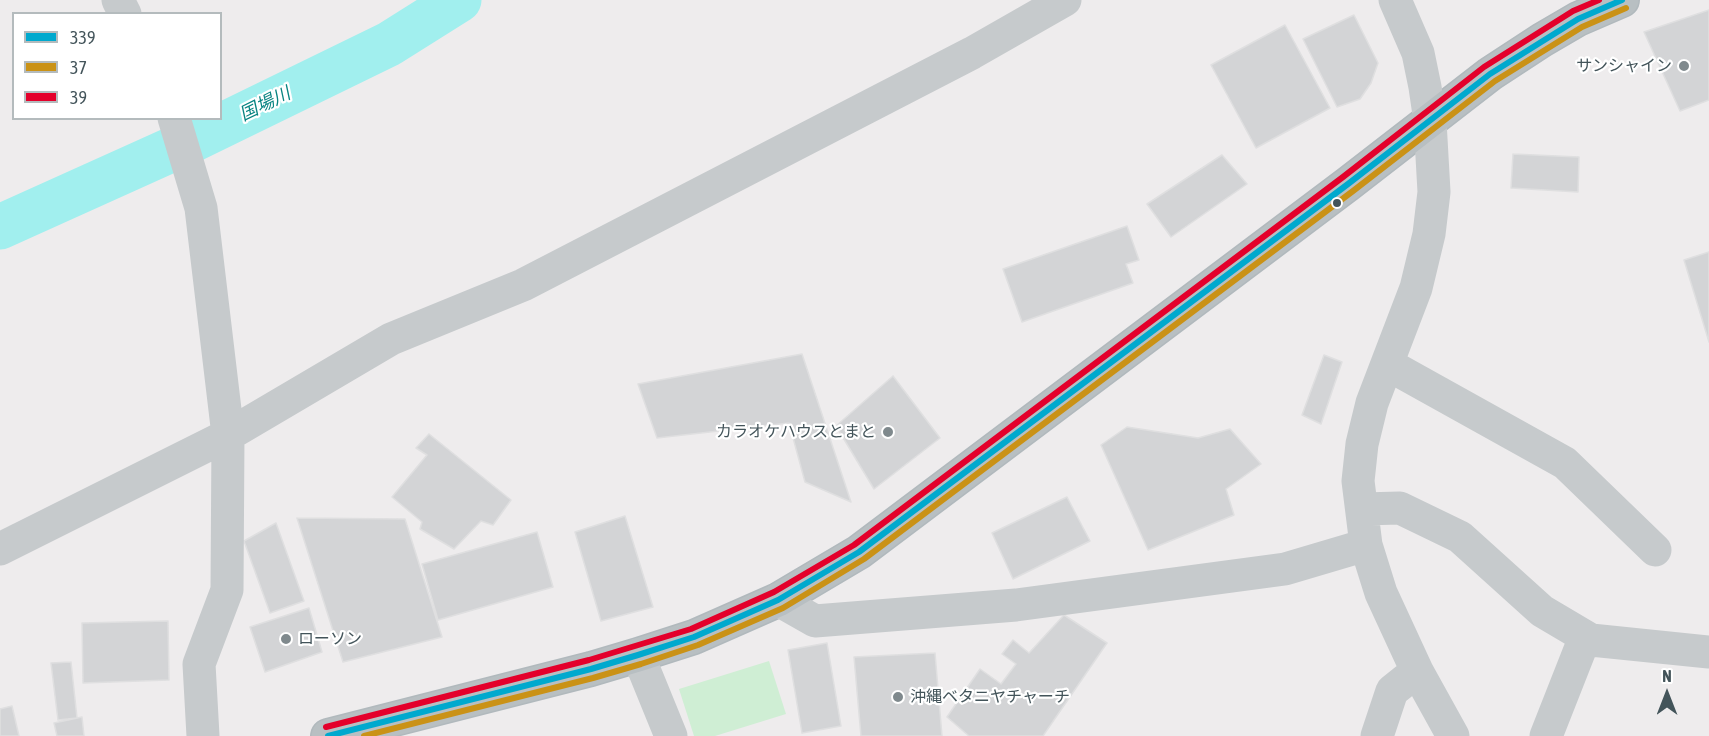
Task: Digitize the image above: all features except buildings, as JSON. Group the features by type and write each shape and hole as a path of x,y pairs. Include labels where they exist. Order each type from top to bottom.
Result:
{"highway":[{"path":"328,736 638,655 694,637 778,600 859,552 1490,74 1578,19 1622,0"}],"street":[{"path":"0,549 228,435 391,339 523,285 972,53 1065,0"},
{"path":"1395,0 1418,53 1430,121 1434,192 1429,234 1416,288 1372,403 1362,444 1358,482 1366,545 1381,593 1417,671 1453,736"},
{"path":"175,120 201,208 228,435 226,590 199,664 203,736"},
{"path":"1387,364 1565,463 1655,550"},
{"path":"1362,509 1400,508 1460,537 1542,611 1591,640 1709,652"},
{"path":"778,600 815,621 1016,605 1285,569 1366,545"},
{"path":"1546,736 1585,637"},
{"path":"638,655 671,736"},
{"path":"1377,736 1392,691 1417,671"}],"green space":[{"path":"769,661 786,714 715,736 694,736 679,689"}],"waterway":[{"name":"国場川","path":"0,227 184,144 389,44 459,0"}],"transit line":[{"name":"39","path":"326,727 589,660 691,629 774,592 854,545 1343,177 1484,67 1573,11 1599,0"},
{"name":"339","path":"328,736 638,655 694,637 778,600 859,552 1348,184 1490,74 1578,19 1622,0"},
{"name":"37","path":"364,736 641,664 698,645 783,608 864,559 1353,191 1495,81 1582,27 1626,8"}],"place":[{"name":"サンシャイン","path":"1684,66"},
{"name":"カラオケハウスとまと","path":"888,432"},
{"name":"ローソン","path":"286,639"},
{"name":"沖縄ベタニヤチャーチ","path":"898,697"}]}
